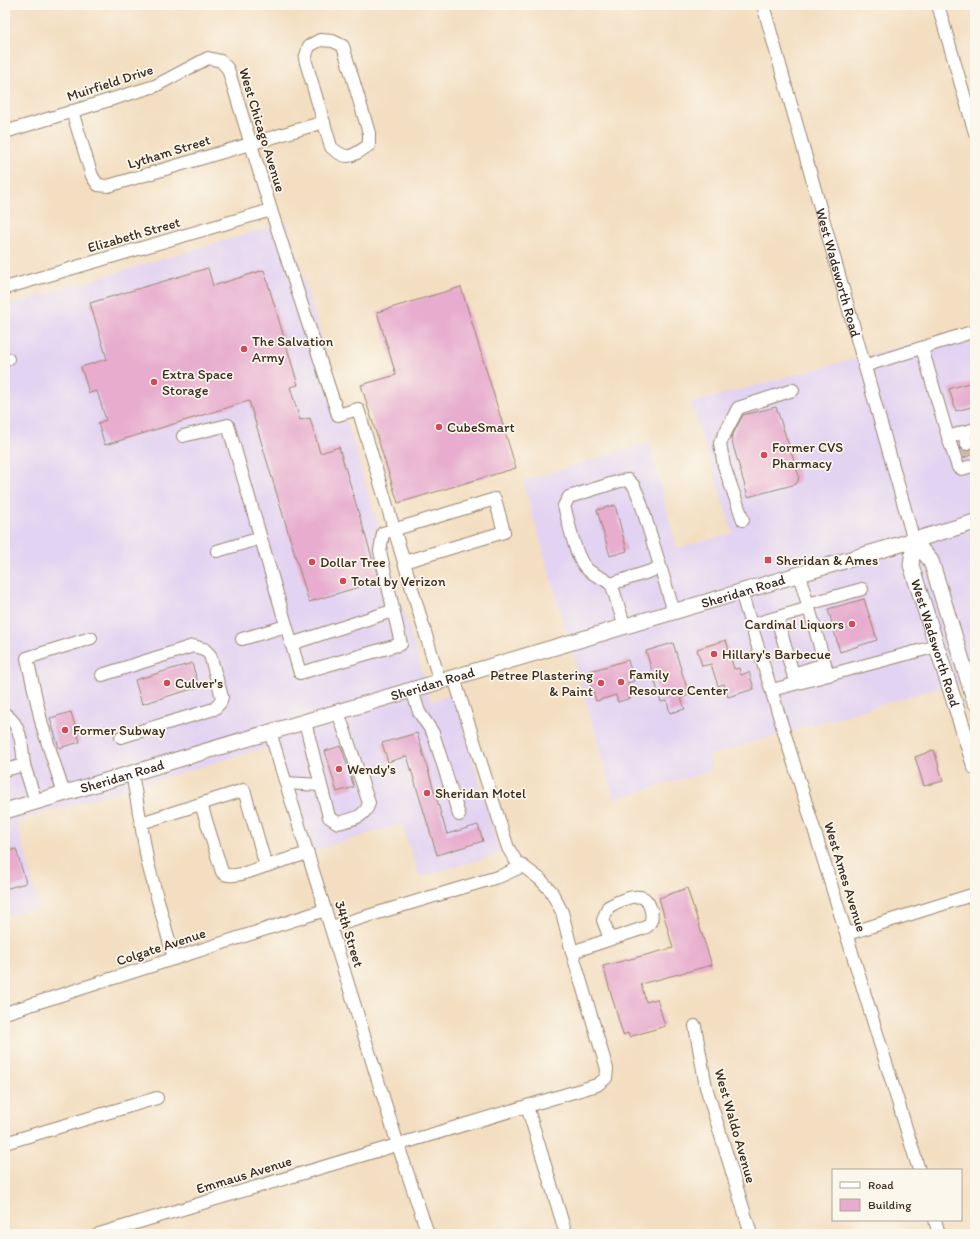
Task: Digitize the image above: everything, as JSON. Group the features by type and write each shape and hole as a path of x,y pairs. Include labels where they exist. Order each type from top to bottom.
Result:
{"main road":[{"name":"Sheridan Road","path":"5,811 975,522"},
{"name":"West Wadsworth Road","path":"914,541 911,565 975,768"},
{"name":"West Wadsworth Road","path":"914,541 931,561 975,702"}],"street":[{"name":"West Wadsworth Road","path":"763,5 914,541"},
{"path":"938,5 975,133"},
{"path":"320,40 343,46 368,133 369,145 353,156 340,155 331,147 324,122 305,59 309,46 320,40"},
{"name":"Muirfield Drive","path":"5,132 155,86 208,58 221,61"},
{"name":"West Chicago Avenue","path":"221,61 228,69 250,144 338,415 358,409 394,529"},
{"name":"Lytham Street","path":"72,111 92,176 98,185 108,186 324,122"},
{"name":"Elizabeth Street","path":"5,288 271,210"},
{"path":"864,366 975,331"},
{"path":"922,348 948,437 958,467 962,469 971,457 963,432"},
{"path":"743,520 724,466 720,443 738,408 793,390"},
{"path":"183,436 228,425 300,673 401,644 392,611 380,551 383,532 495,499 504,532 404,562"},
{"path":"948,437 975,429"},
{"path":"625,627 611,584 586,568 578,554 564,506 569,497 620,481 628,480 634,486 640,500 674,612"},
{"name":"Emmaus Avenue","path":"99,1234 597,1085 606,1078 607,1069 572,952 562,912 551,891 540,879 516,861 508,848 404,562 394,529"},
{"path":"217,551 261,538"},
{"path":"611,584 660,568"},
{"path":"799,575 827,669"},
{"path":"752,625 862,589"},
{"name":"West Ames Avenue","path":"741,592 919,1169"},
{"path":"291,644 392,611"},
{"path":"777,618 793,674 827,669 937,646"},
{"path":"242,639 286,626"},
{"path":"64,794 42,725 27,658 91,638"},
{"path":"102,675 193,646 204,649 210,655 222,697 220,703 214,709 121,737"},
{"path":"772,690 827,669"},
{"path":"412,690 419,712 433,733 459,815"},
{"path":"305,722 329,817 338,823 360,817 367,811 369,803 338,712"},
{"path":"5,714 14,722 19,733 24,765 36,802"},
{"name":"34th Street","path":"270,732 398,1145 428,1234"},
{"path":"5,770 24,765"},
{"path":"132,773 148,864 174,959"},
{"path":"286,783 320,785"},
{"path":"141,823 244,790 266,866"},
{"path":"201,804 222,872 225,875 231,876 308,853"},
{"path":"331,927 501,876 523,866"},
{"path":"847,934 975,894"},
{"name":"Colgate Avenue","path":"5,1013 325,910"},
{"path":"572,952 610,939"},
{"name":"West Waldo Avenue","path":"695,1026 706,1087 751,1234"},
{"path":"5,1143 157,1098"},
{"path":"527,1106 566,1234"},
{"path":"935,1221 939,1234"}],"shaded area":[{"path":"287,222 431,701 454,693 500,854 420,877 401,824 300,855 269,747 17,821 39,907 5,916 5,306"},
{"path":"975,333 975,683 938,688 709,755 711,771 614,799 523,481 649,443 677,548 733,533 691,403 902,346"}],"building":[{"path":"208,268 213,286 264,270 298,385 290,387 300,420 310,418 320,453 339,447 379,581 309,602 249,401 105,445 98,423 106,420 97,391 89,393 81,367 107,359 90,303"},
{"name":"CubeSmart","path":"461,287 516,468 398,503 361,385 396,375 377,312"},
{"path":"975,381 975,406 956,411 949,389"},
{"name":"Former CVS Pharmacy","path":"776,407 799,476 798,481 796,484 748,497 731,438 743,415"},
{"path":"974,441 975,454 963,458 959,445 962,450 969,451 974,446"},
{"path":"615,505 627,551 610,556 597,510"},
{"name":"Cardinal Liquors","path":"864,599 877,640 840,652 828,609"},
{"path":"726,640 734,669 739,668 741,675 749,672 754,689 728,697 724,684 718,686 711,664 702,666 697,649"},
{"path":"673,643 689,695 681,698 685,709 670,713 667,701 661,702 646,651"},
{"path":"628,660 634,681 627,683 631,698 618,702 616,695 596,701 587,672"},
{"name":"Culver's","path":"192,663 199,687 142,704 135,680"},
{"name":"Former Subway","path":"71,712 80,742 59,748 50,718"},
{"name":"Sheridan Motel","path":"417,733 447,834 478,825 483,841 437,855 407,756 388,762 382,743"},
{"name":"Wendy's","path":"341,746 354,787 337,792 325,751"},
{"path":"934,750 943,781 924,786 915,757"},
{"path":"16,849 26,883 5,889 5,852"},
{"path":"687,888 712,965 641,984 646,1002 657,999 665,1026 629,1037 628,1033 623,1035 603,966 673,948 659,898"}],"tunnel":[{"path":"967,444 970,456"}],"place":[{"name":"The Salvation Army","path":"244,349"},
{"name":"Extra Space Storage","path":"154,382"},
{"name":"CubeSmart","path":"439,427"},
{"name":"Former CVS Pharmacy","path":"764,455"},
{"name":"Sheridan & Ames","path":"768,560"},
{"name":"Dollar Tree","path":"312,562"},
{"name":"Total by Verizon","path":"343,581"},
{"name":"Cardinal Liquors","path":"852,624"},
{"name":"Hillary's Barbecue","path":"714,654"},
{"name":"Family Resource Center","path":"621,682"},
{"name":"Culver's","path":"167,683"},
{"name":"Petree Plastering & Paint","path":"601,683"},
{"name":"Former Subway","path":"65,730"},
{"name":"Wendy's","path":"339,769"},
{"name":"Sheridan Motel","path":"427,793"}]}
